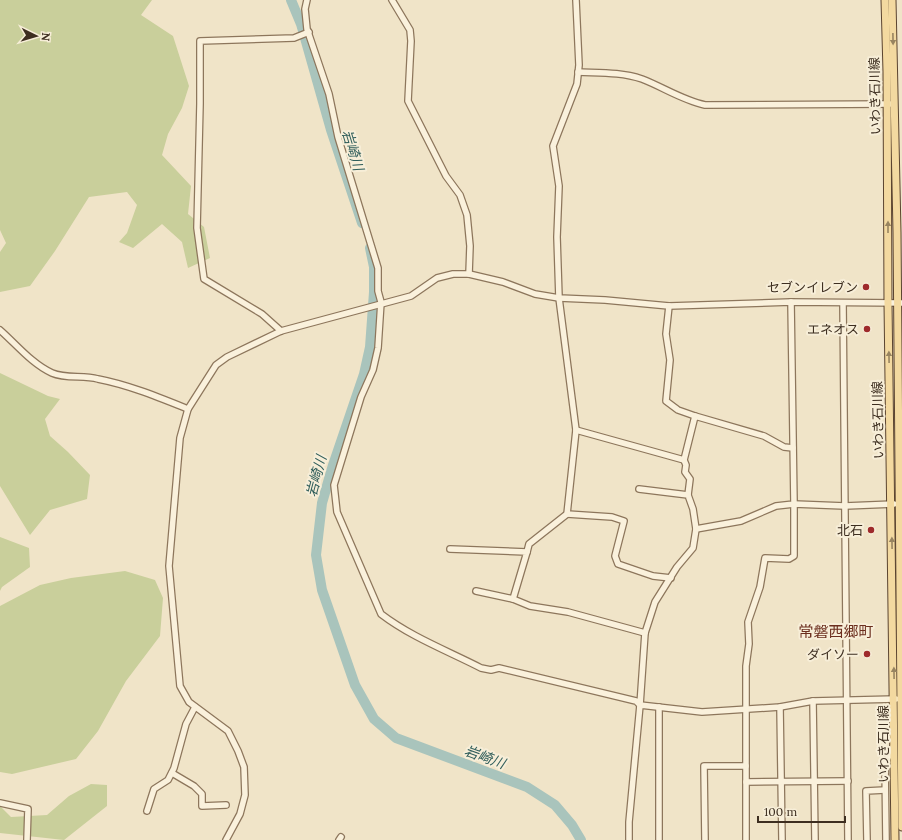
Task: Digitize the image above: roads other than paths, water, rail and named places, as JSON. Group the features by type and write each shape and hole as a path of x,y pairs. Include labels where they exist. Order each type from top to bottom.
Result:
{"main road":[{"name":"いわき石川線","path":"884,0 891,104 900,303 898,504 900,744 898,824 895,840"},
{"name":"いわき石川線","path":"892,0 888,303 898,504"},
{"name":"いわき石川線","path":"898,824 902,827"}],"street":[{"path":"307,0 306,21 308,32 329,94 338,137 378,268 378,348 373,370 361,397 334,485 337,512 381,614 392,623 416,636 481,668 491,670 499,668 636,701 640,705 702,712 747,710 813,702 899,698"},
{"path":"392,0 410,30 411,40 408,101 446,176 460,195 467,215 470,246 469,274"},
{"path":"567,514 576,430 559,298 557,238 559,186 553,146 573,98 578,72 576,0"},
{"path":"281,331 262,314 204,279 197,228 200,42 294,38 308,32"},
{"path":"578,72 620,73 642,79 692,102 705,105 891,104"},
{"path":"226,840 240,814 245,795 244,767 228,731 188,702 180,686 169,566 180,438 188,409 216,365 227,357 281,331 379,303 411,296 437,278 453,274 469,274 503,282 535,294 559,298 605,300 669,306 791,302 900,303"},
{"path":"746,840 748,622 760,587 765,558 792,557 794,448 791,302"},
{"path":"843,303 848,840"},
{"path":"669,306 666,334 670,360 666,401 678,410 759,434 784,447 794,448"},
{"path":"0,330 27,355 52,373 63,376 97,378 147,392 188,409"},
{"path":"629,840 629,822 645,633 655,602 670,578 693,548 696,529 693,509 688,495 690,479 685,472 686,465 684,460 695,416"},
{"path":"576,430 684,460"},
{"path":"639,489 688,495"},
{"path":"696,529 741,521 776,506 898,504"},
{"path":"513,599 529,544 567,514 612,517 624,521 615,556 618,564 653,576 670,578"},
{"path":"450,549 527,552"},
{"path":"476,591 513,599 530,606 568,612 645,633"},
{"path":"813,702 815,840"},
{"path":"147,811 154,789 168,780 172,773 186,724 195,707"},
{"path":"659,707 659,840"},
{"path":"780,707 782,840"},
{"path":"886,840 885,764 900,744"},
{"path":"705,840 704,766 746,766"},
{"path":"172,773 194,786 202,794 202,806 226,805"},
{"path":"746,782 848,781"},
{"path":"867,840 866,791 885,790"},
{"path":"0,803 28,809 27,840"}],"waterway":[{"name":"岩崎川","path":"291,0 301,24 331,130 362,223"},
{"name":"岩崎川","path":"370,248 374,267 374,292 370,347 364,374 333,465 322,503 316,555 322,590 355,685 374,719 396,738 527,787 555,805 572,825 581,840"}],"place":[{"name":"セブンイレブン","path":"866,287"},
{"name":"エネオス","path":"867,329"},
{"name":"北石","path":"871,530"},
{"name":"ダイソー","path":"867,654"}],"district":[{"name":"常磐西郷町","path":"836,631"}]}
